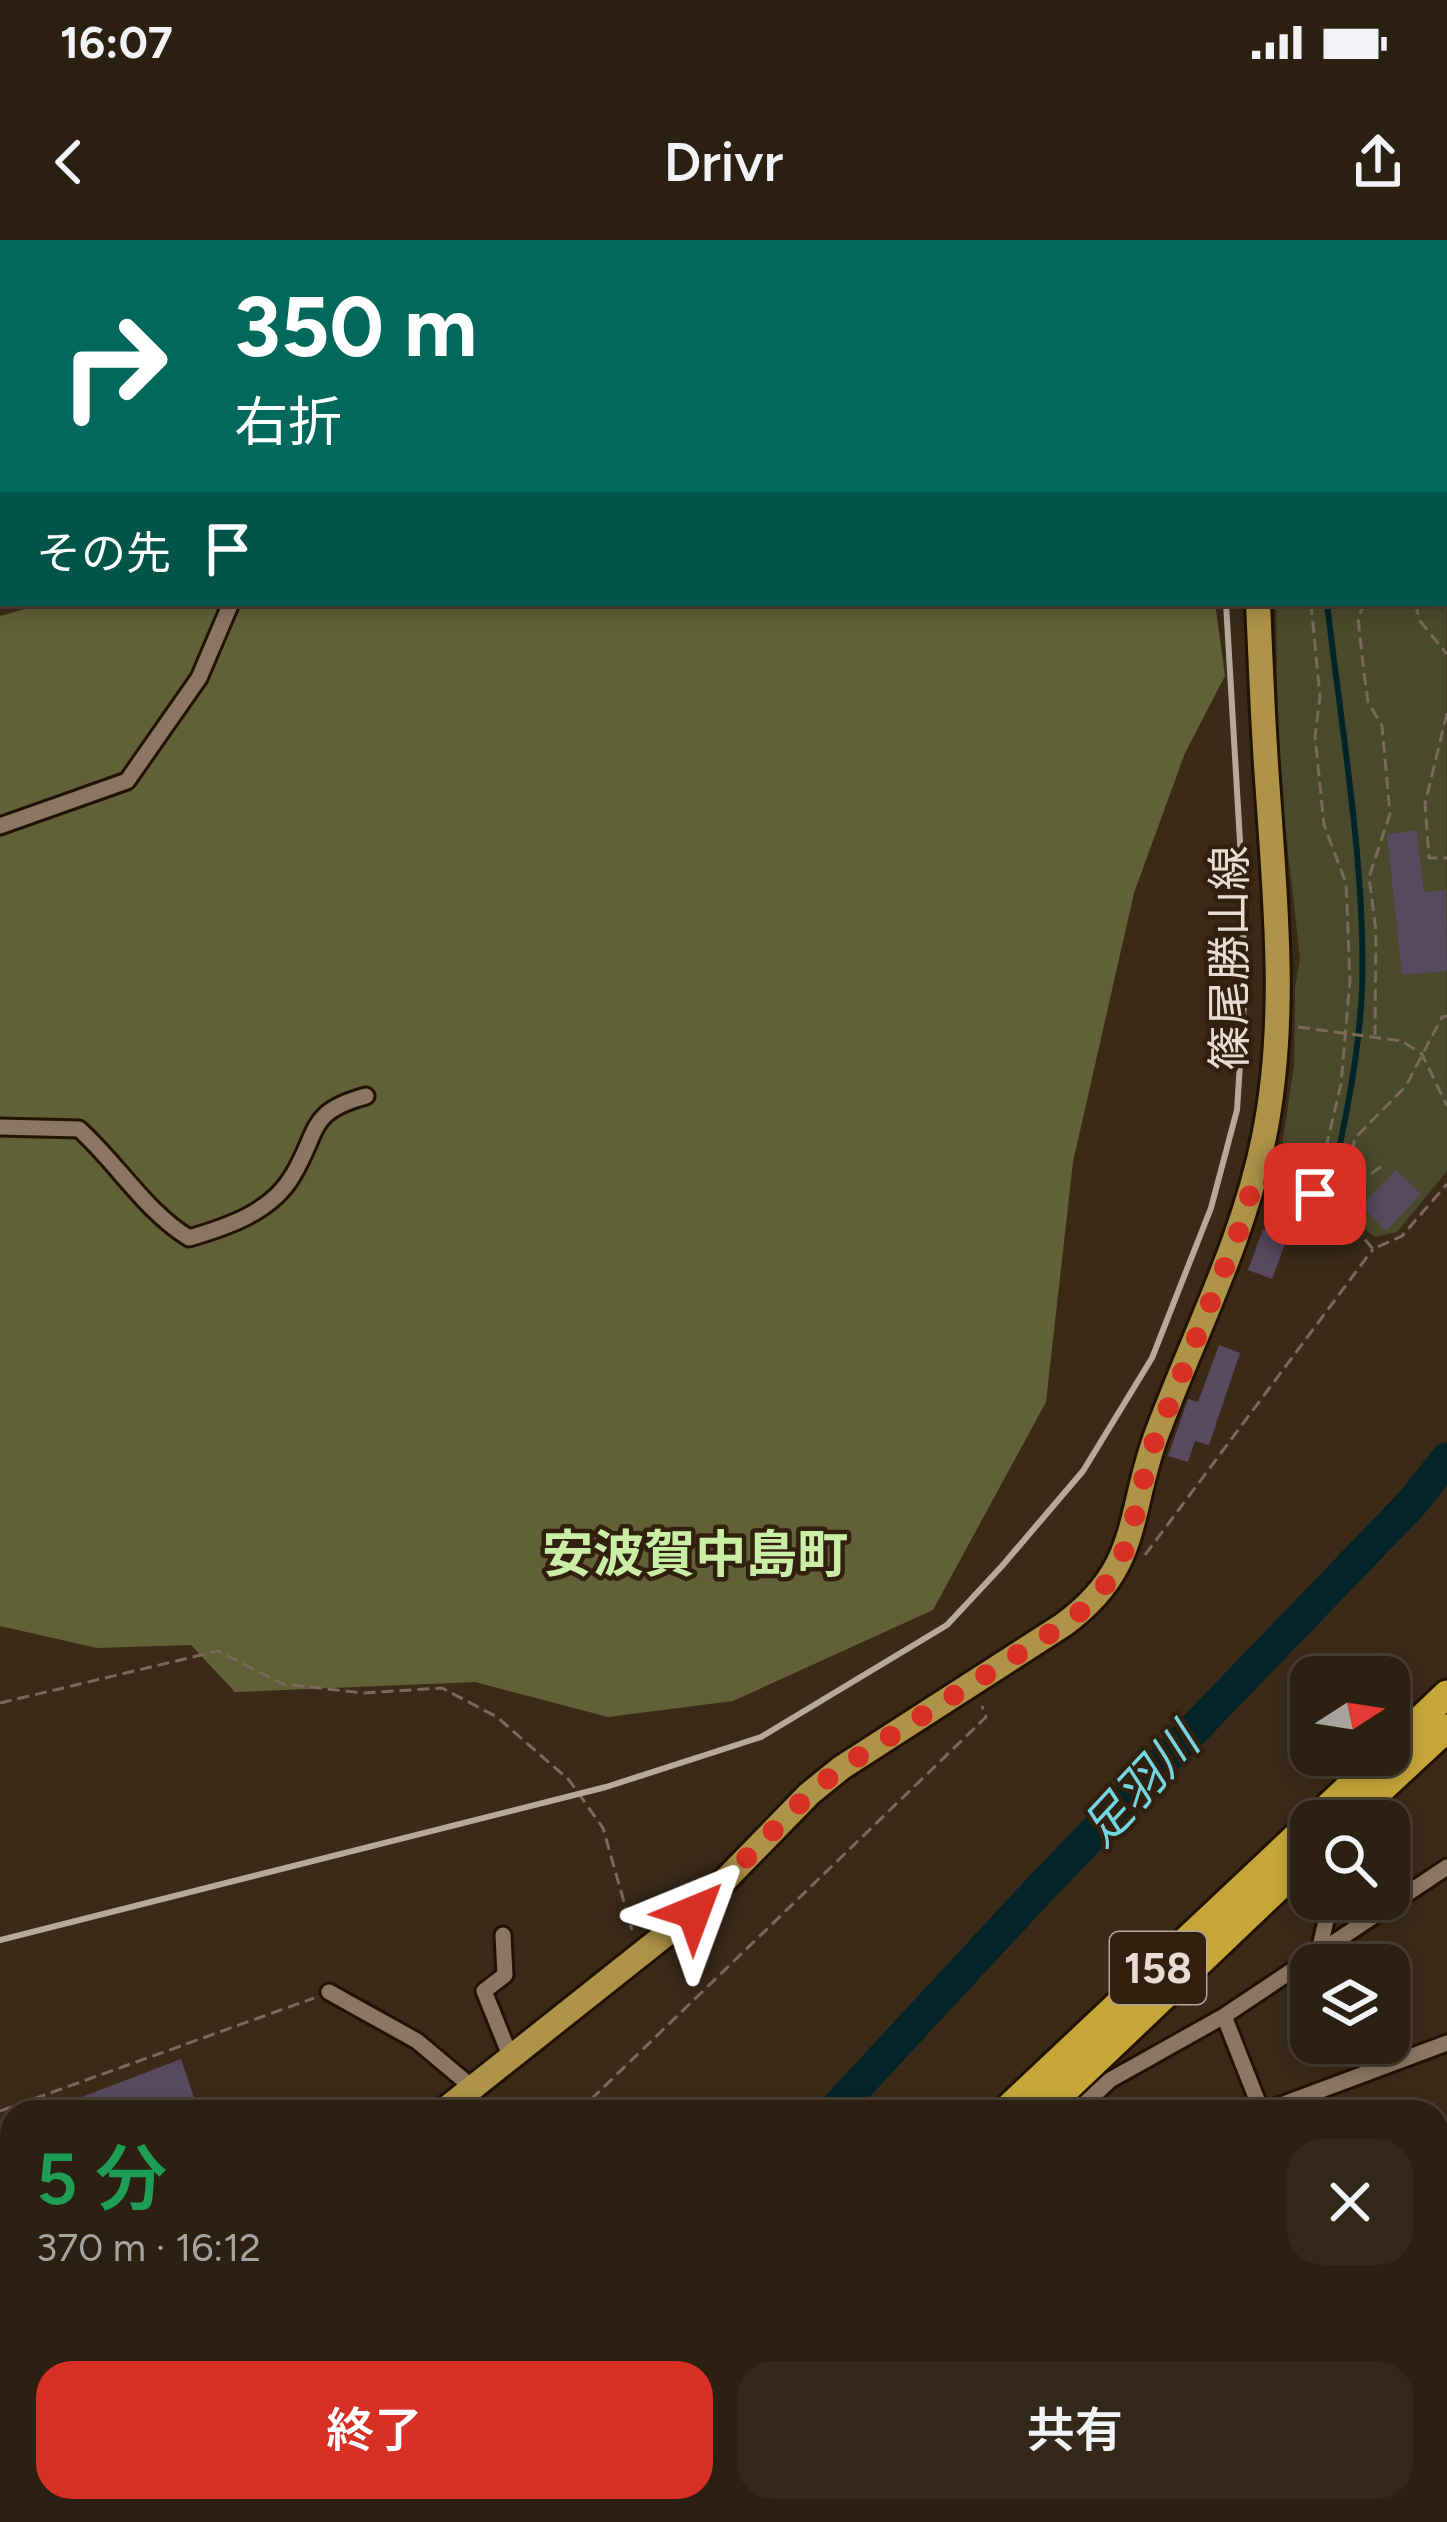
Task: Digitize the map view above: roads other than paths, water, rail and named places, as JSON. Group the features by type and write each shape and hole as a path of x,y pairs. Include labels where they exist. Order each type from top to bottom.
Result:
{"highway":[{"name":"158","path":"1410,1729 1447,1694"},
{"path":"1369,1800 1447,1727"},
{"name":"158","path":"1335,1800 1361,1776"},
{"name":"158","path":"1017,2100 1290,1843"},
{"name":"158","path":"1055,2100 1290,1876"}],"main road":[{"name":"篠尾勝山線","path":"458,2100 694,1912 809,1794 883,1739 1094,1601 1128,1544 1150,1453 1238,1234 1255,1178 1273,1083 1278,1025 1258,606"}],"street":[{"path":"0,826 127,781 199,678 230,606"},
{"path":"0,1127 80,1129 167,1225 189,1238 251,1215 293,1175 314,1124 338,1103 367,1096"},
{"path":"1329,1944 1447,1867"},
{"path":"503,1935 505,1975 484,1991 511,2059"},
{"path":"1089,2100 1110,2080 1224,2016 1290,1970"},
{"path":"329,1992 417,2041 473,2088"},
{"path":"1224,2016 1258,2100"},
{"path":"1292,2100 1447,2043"}],"waterway":[{"path":"1327,606 1356,846 1362,943 1358,1037 1334,1173"},
{"name":"足羽川","path":"844,2100 1037,1892 1412,1503 1447,1459"}],"railway":[{"path":"0,1940 606,1787 761,1737 947,1625 1002,1566 1083,1471 1152,1358 1211,1208 1237,1110 1244,1002 1243,893 1226,606"}],"district":[{"name":"安波賀中島町","path":"695,1554"}]}
